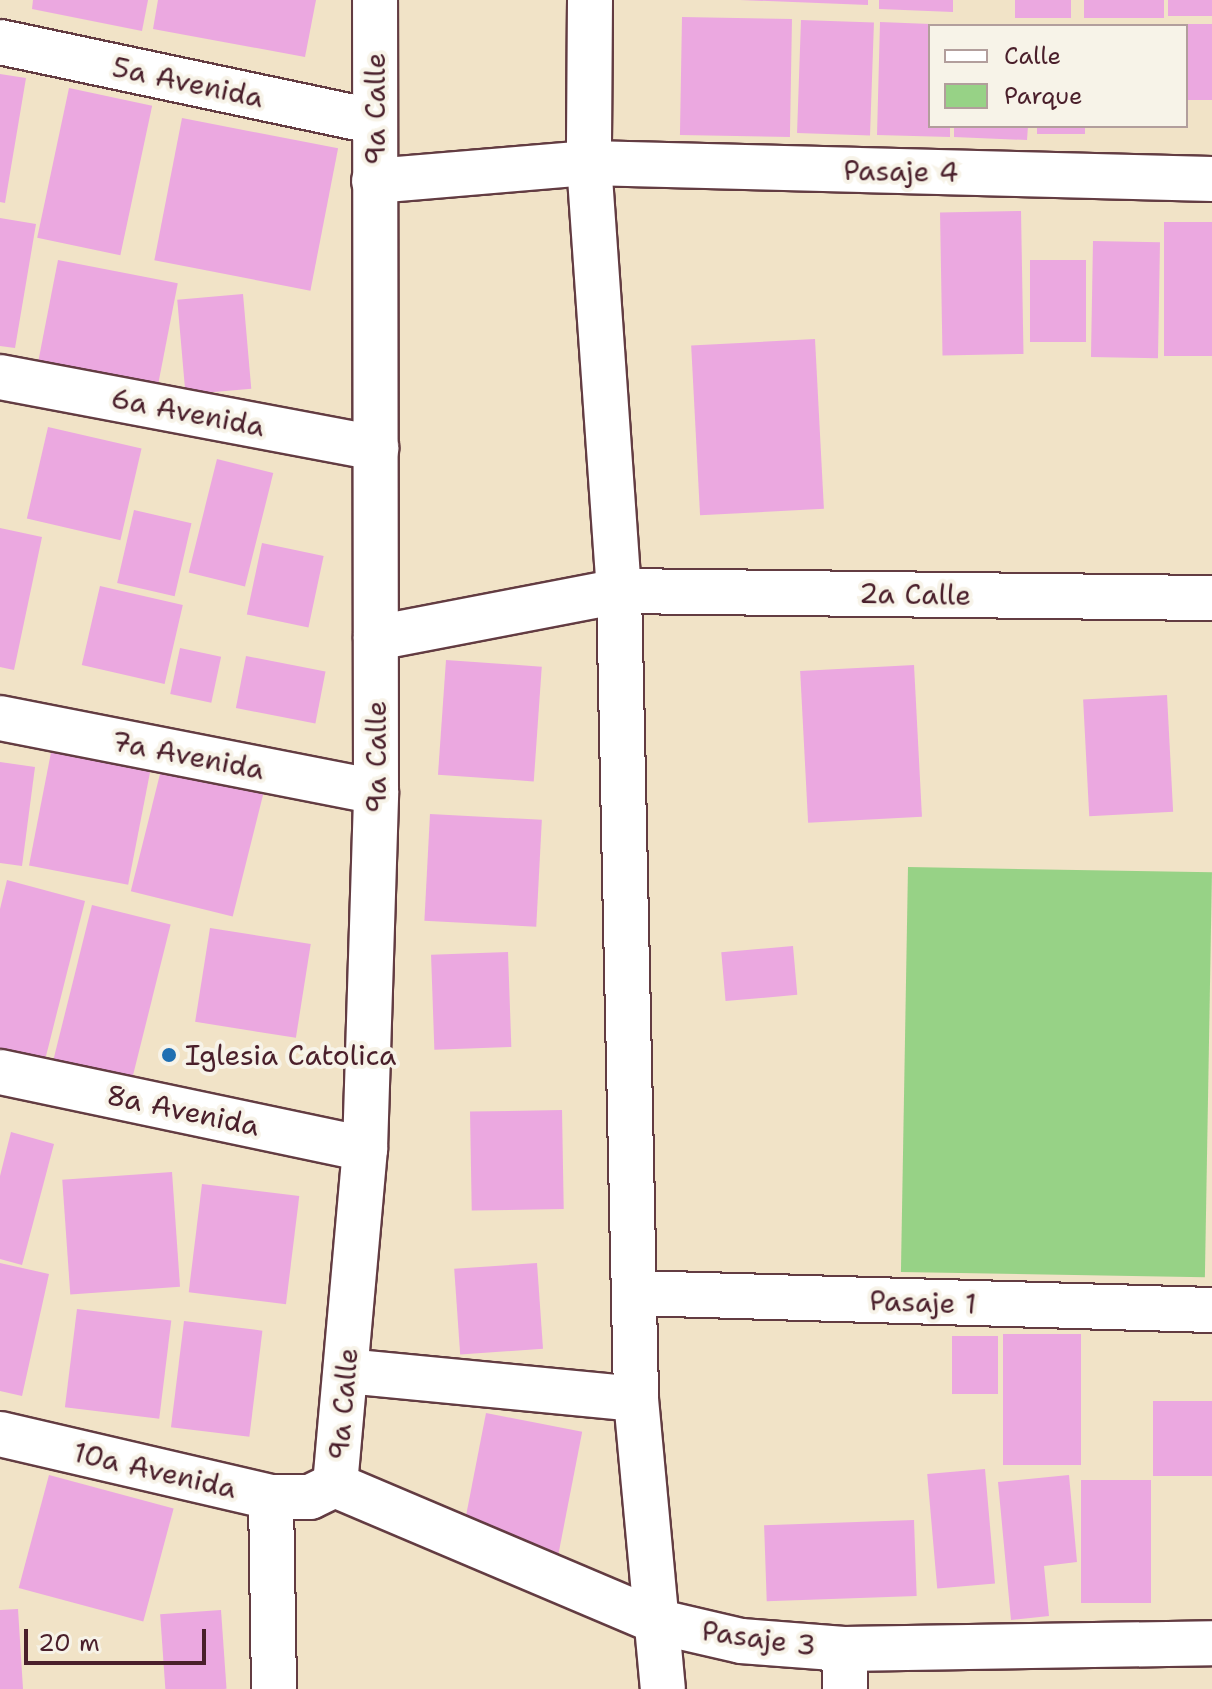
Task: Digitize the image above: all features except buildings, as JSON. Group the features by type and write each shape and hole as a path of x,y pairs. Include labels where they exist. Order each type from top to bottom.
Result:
{"street":[{"name":"9a Calle","path":"274,1689 306,1493 346,1371 365,1149 376,792 375,0"},
{"path":"590,0 589,163 619,591 636,1399 663,1689"},
{"name":"5a Avenida","path":"0,42 375,122"},
{"name":"Pasaje 4","path":"374,181 589,163 1212,179"},
{"name":"6a Avenida","path":"0,377 376,448"},
{"name":"2a Calle","path":"376,638 619,591 1212,598"},
{"name":"7a Avenida","path":"0,718 376,792"},
{"name":"8a Avenida","path":"0,1072 365,1149"},
{"name":"Pasaje 1","path":"635,1293 1212,1310"},
{"path":"346,1371 636,1399"},
{"name":"10a Avenida","path":"0,1434 306,1493"},
{"name":"Pasaje 3","path":"306,1493 655,1621 844,1669 1212,1643"}],"green space":[{"path":"908,867 1212,872 1205,1277 901,1272"}],"place":[{"name":"Iglesia Catolica","path":"169,1055"}]}
